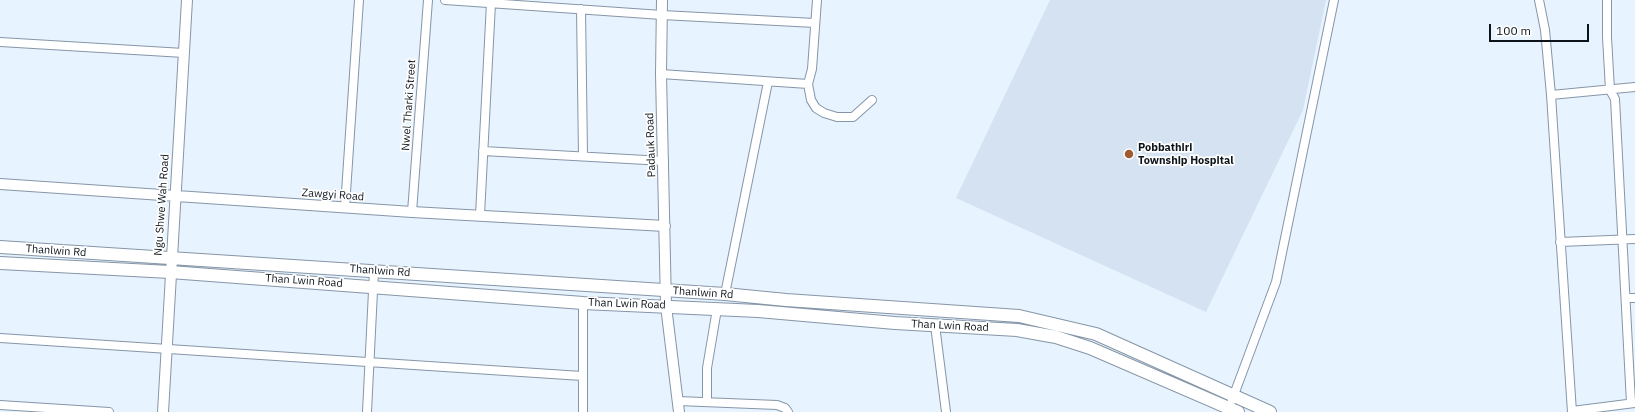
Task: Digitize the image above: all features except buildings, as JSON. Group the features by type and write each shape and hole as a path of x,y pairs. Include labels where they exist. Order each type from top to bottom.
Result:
{"main road":[{"name":"Thanlwin Rd","path":"0,247 666,290 786,300"},
{"name":"Than Lwin Road","path":"0,262 373,286 583,303 758,311 1017,330 1056,337 1090,348 1233,406 1270,412"},
{"name":"Than Lwin Road","path":"786,300 1019,316 1044,321 1096,334 1233,406"}],"street":[{"name":"Ngu Shwe Wah Road","path":"163,412 187,0"},
{"path":"345,207 359,0"},
{"name":"Nwel Tharki Street","path":"412,212 428,0"},
{"path":"445,0 581,10 815,23"},
{"name":"Padauk Road","path":"662,0 666,306 679,412"},
{"path":"817,0 812,69 808,84 811,100 816,108 837,118 853,116 872,100"},
{"path":"1233,406 1276,282 1334,0"},
{"path":"1539,0 1545,30 1551,95 1572,412 1633,403 1632,354 1626,298 1614,99 1610,90 1607,37 1607,0"},
{"path":"480,215 491,3"},
{"path":"581,10 583,156"},
{"path":"0,42 184,53"},
{"path":"662,74 808,84"},
{"path":"725,294 768,82"},
{"path":"1551,95 1635,87"},
{"path":"483,151 664,161"},
{"name":"Zawgyi Road","path":"0,184 412,212 665,226"},
{"path":"1560,242 1635,239"},
{"path":"367,412 374,271"},
{"path":"1626,298 1635,298"},
{"path":"583,303 583,412"},
{"path":"707,402 708,368 717,309"},
{"path":"935,325 946,412"},
{"path":"0,338 582,376"},
{"path":"678,401 777,405 785,408 788,412"},
{"path":"0,405 23,409 109,412"}],"shaded area":[{"name":"Pobbathiri Township Hospital","path":"1050,0 1326,0 1303,110 1206,312 956,198"}],"place":[{"name":"Pobbathiri Township Hospital","path":"1129,154"}]}
